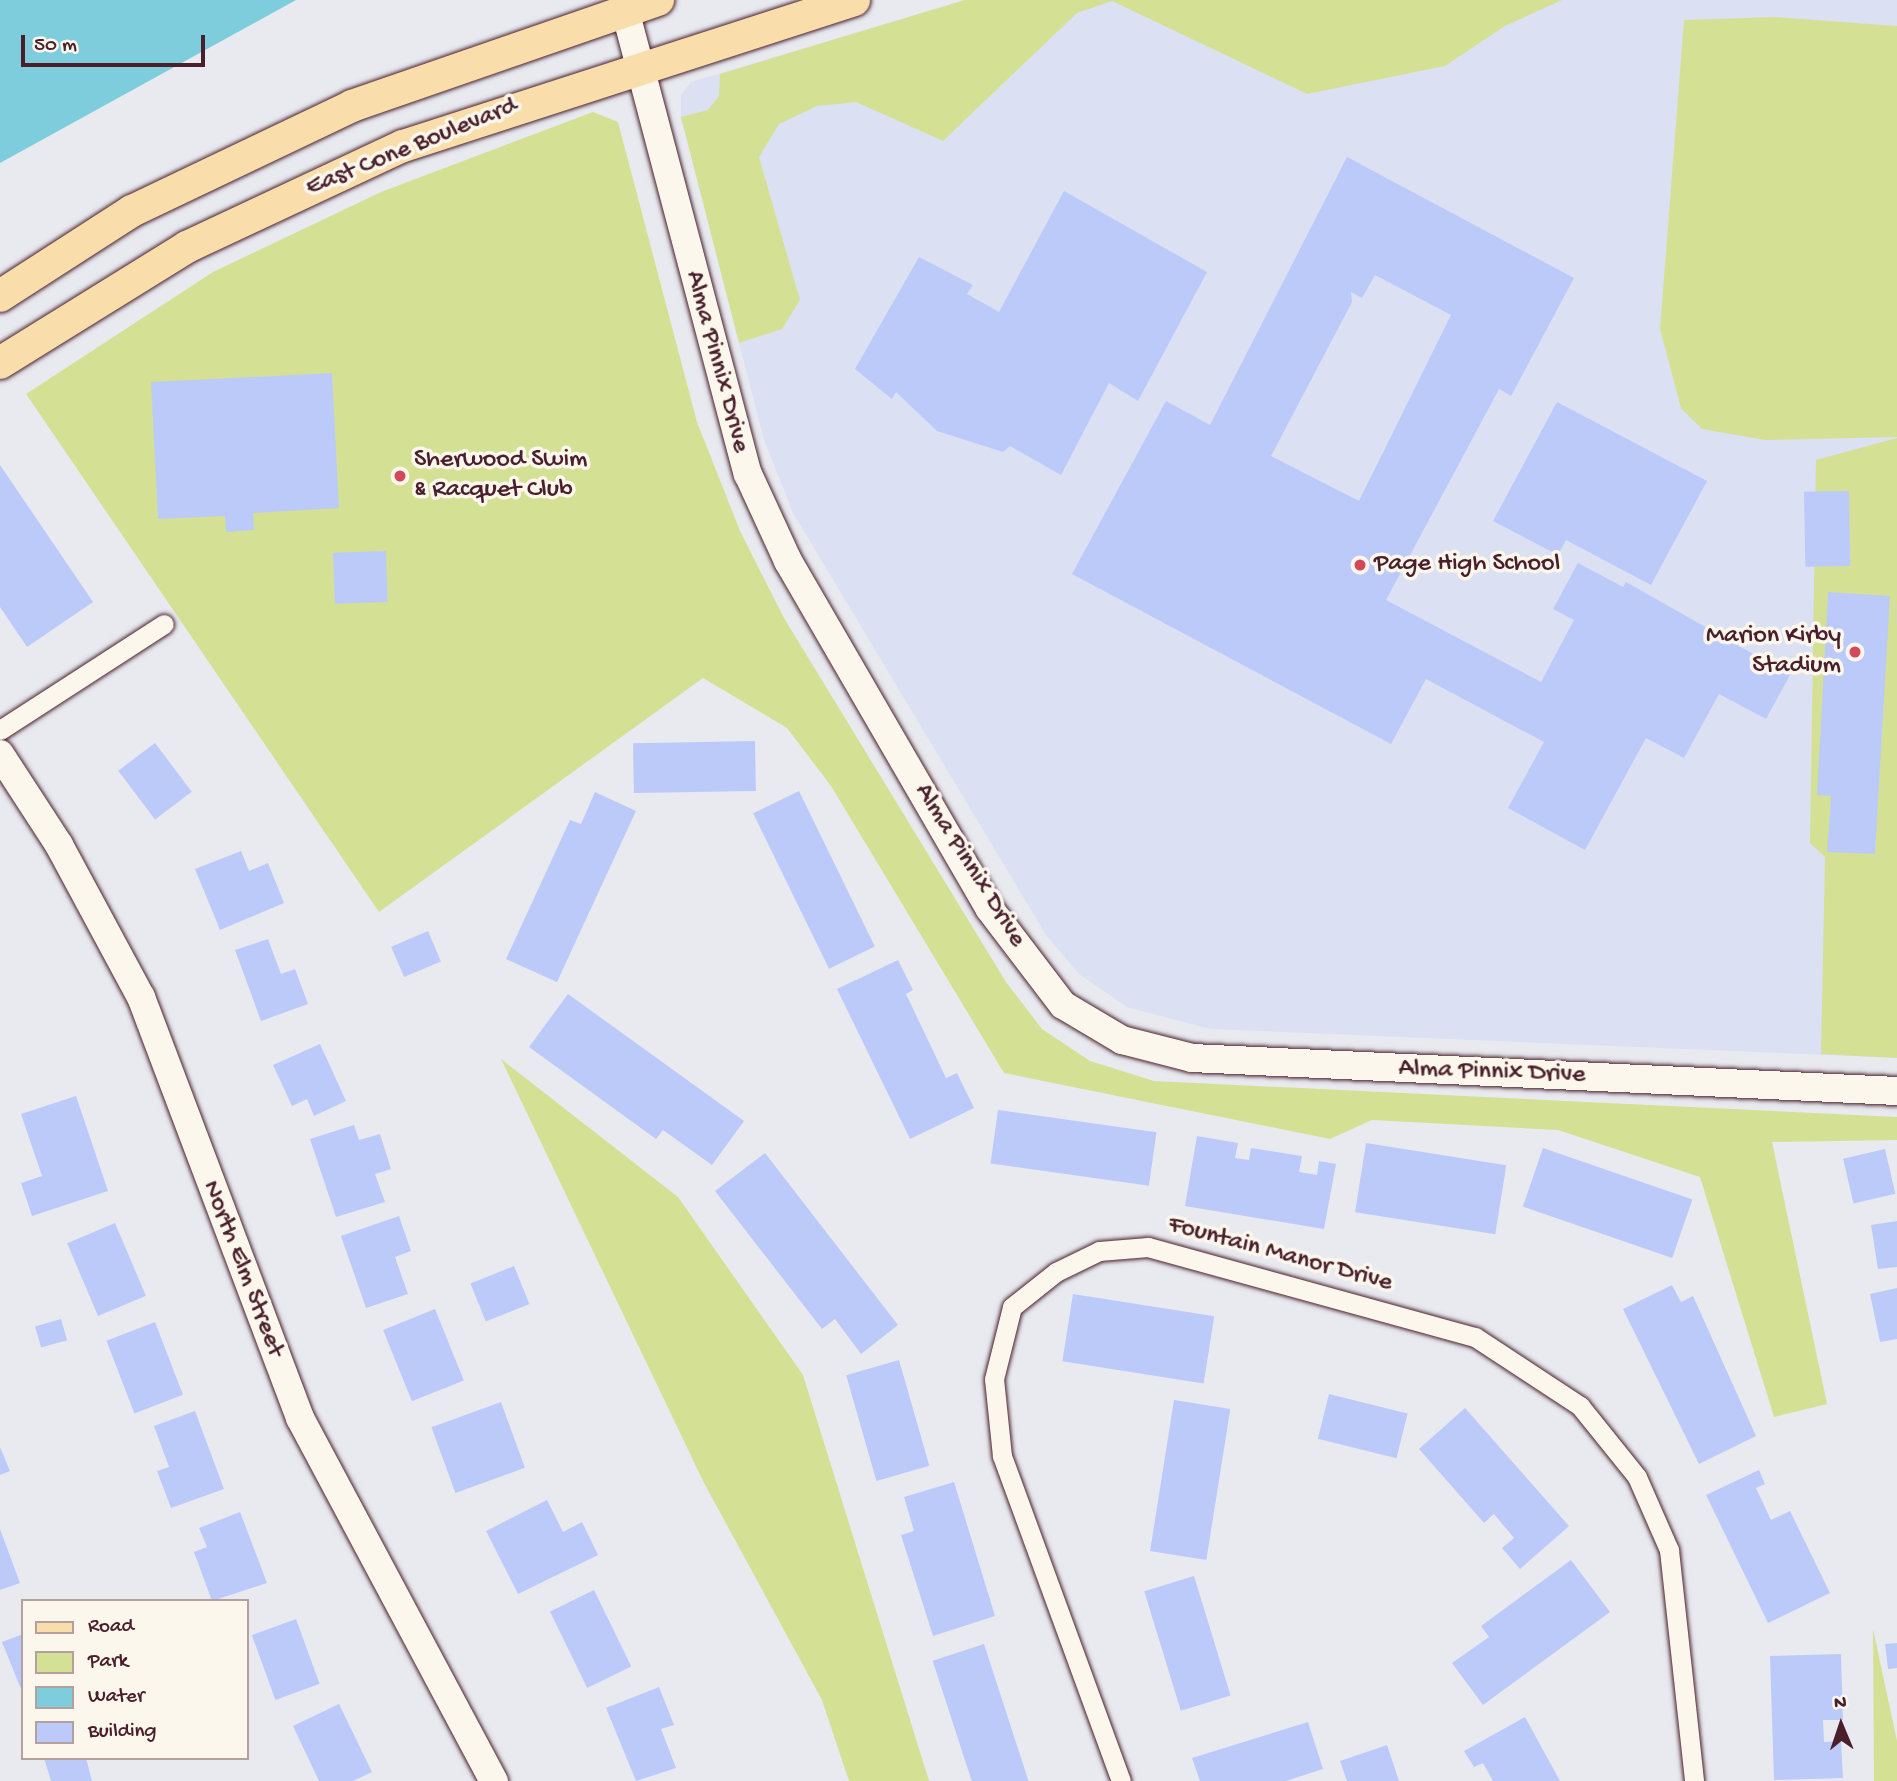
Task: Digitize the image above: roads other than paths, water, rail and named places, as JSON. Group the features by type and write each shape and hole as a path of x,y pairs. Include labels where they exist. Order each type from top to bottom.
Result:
{"main road":[{"path":"0,296 132,211 255,150 456,66 658,0"},
{"name":"East Cone Boulevard","path":"0,363 187,247 278,202 415,142 854,0"}],"street":[{"name":"Alma Pinnix Drive","path":"625,10 748,474 788,561 989,908 1063,1005 1122,1040 1192,1058 1897,1091"},
{"path":"0,730 164,624"},
{"name":"North Elm Street","path":"0,754 72,867 142,997 300,1418 494,1781"},
{"name":"Fountain Manor Drive","path":"1121,1781 1002,1456 994,1379 1012,1307 1056,1272 1099,1251 1148,1247 1475,1337 1580,1406 1637,1477 1669,1550 1694,1781"}],"water":[{"path":"0,0 296,0 0,163"}],"place":[{"name":"Sherwood Swim & Racquet Club","path":"400,476"},
{"name":"Page High School","path":"1360,565"},
{"name":"Marion Kirby Stadium","path":"1855,652"}]}
